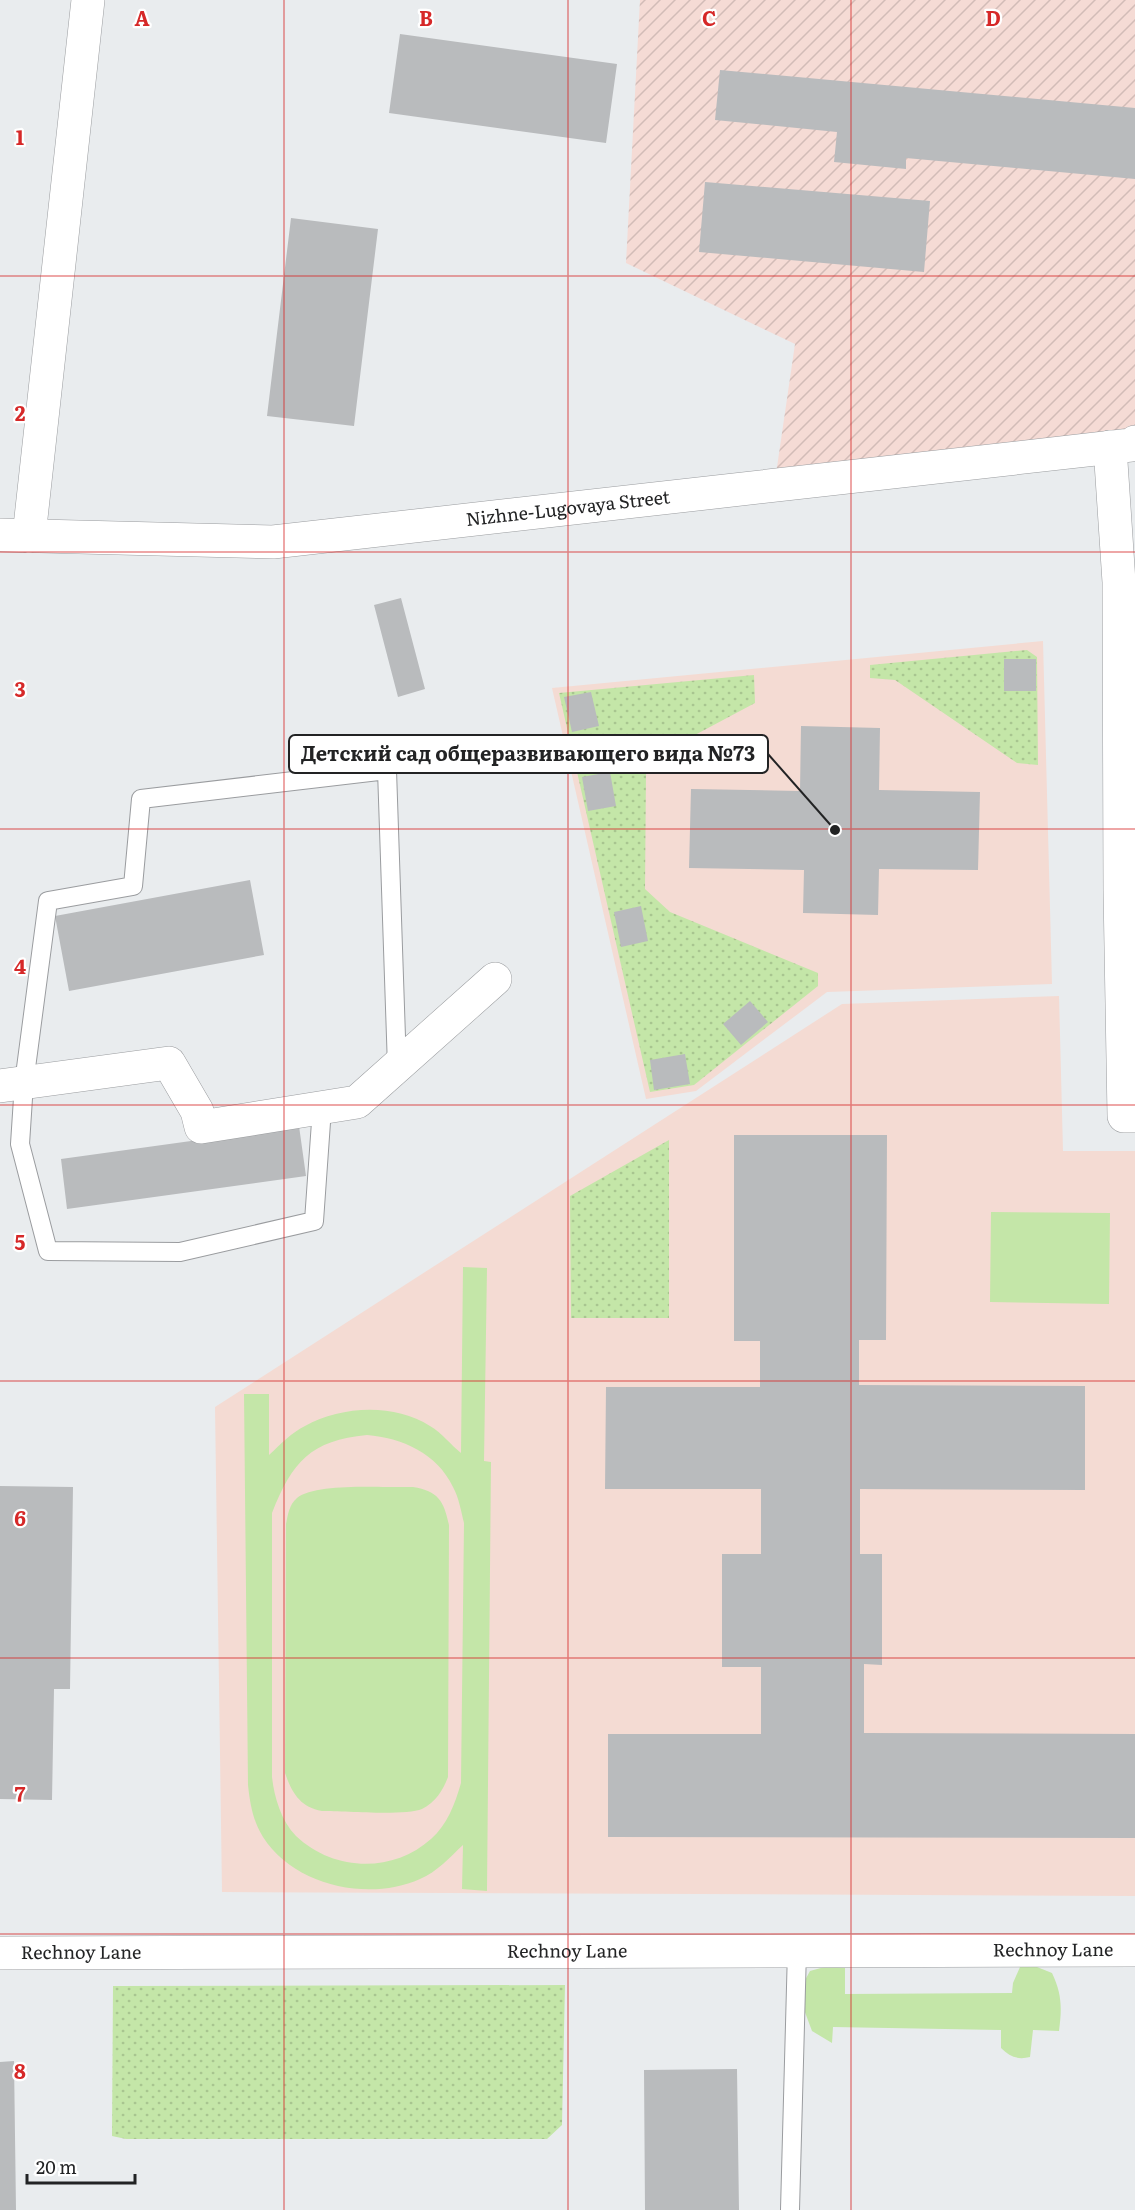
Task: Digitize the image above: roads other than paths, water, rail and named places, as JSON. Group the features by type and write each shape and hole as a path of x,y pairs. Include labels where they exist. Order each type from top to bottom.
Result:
{"street":[{"path":"15,536 88,0"},
{"path":"1123,445 1119,582 1120,891 1124,1116 1135,1116"},
{"name":"Nizhne-Lugovaya Street","path":"15,536 273,542 1123,445"},
{"path":"12,1084 169,1063 197,1111 201,1126 357,1102 495,979"},
{"name":"Rechnoy Lane","path":"0,1953 1135,1950"}],"lane":[{"path":"322,1108 314,1221 180,1252 48,1251 20,1143 12,1084 48,901 133,886 141,799 387,770 397,1067"},
{"path":"790,2210 796,1950"}],"place":[{"name":"Детский сад общеразвивающего вида №73","path":"835,830"}]}
